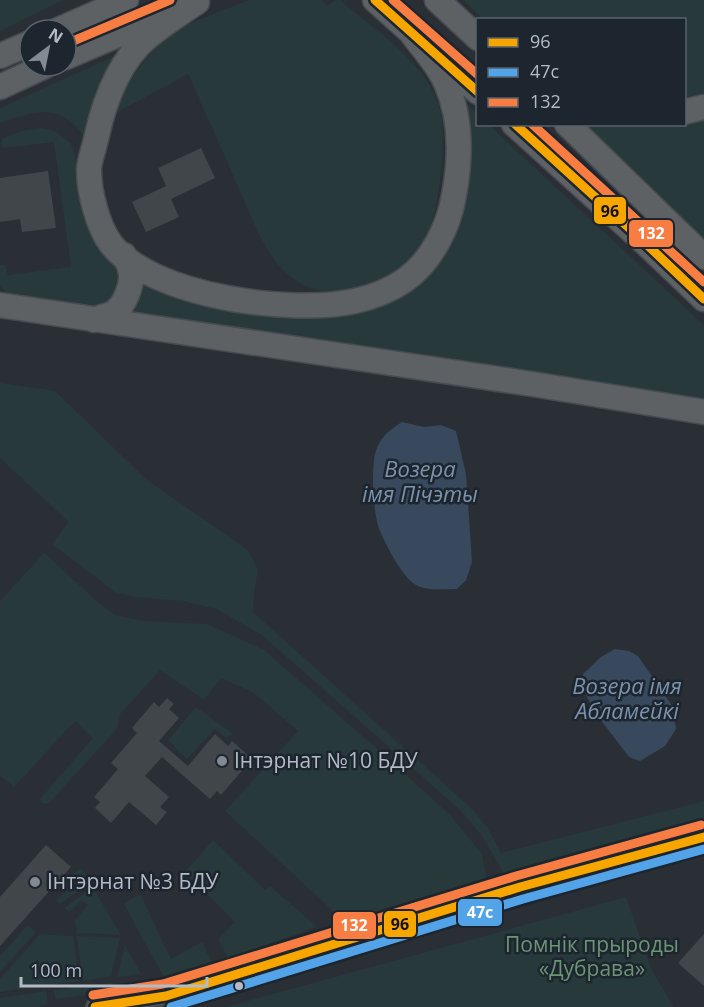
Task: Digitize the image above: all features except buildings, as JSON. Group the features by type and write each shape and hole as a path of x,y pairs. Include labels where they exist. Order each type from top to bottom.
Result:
{"highway":[{"path":"78,21 126,0"},
{"path":"437,0 475,35"},
{"path":"78,52 199,1"},
{"path":"199,1 147,37 125,62 101,114 89,170 96,213 111,244 147,271 185,288 226,298 283,305 337,304 356,301 376,295 406,279 426,258 438,240 453,204 459,159 457,117 447,84 410,31"},
{"path":"378,3 476,91"},
{"path":"0,56 18,48"},
{"path":"0,87 19,78"},
{"path":"686,112 704,107"},
{"path":"516,126 704,299"},
{"path":"569,126 704,257"},
{"path":"94,320 114,312 122,304 131,277 124,255"},
{"path":"0,305 704,412"}],"street":[{"path":"95,1007 166,996 520,887 704,837"}],"green space":[{"path":"0,0 63,0 26,18 18,18 18,22 0,31"},
{"path":"249,0 322,0 327,6 335,0 340,0 404,54 426,79 439,105 443,133 439,192 435,212 423,247 401,271 385,281 346,292 328,292 310,288 294,280 278,265 258,233 188,74 112,115 139,68 166,39 192,23"},
{"path":"463,0 704,0 704,99 686,103 686,18 482,18"},
{"path":"115,56 117,58 87,141 78,128 68,120 48,112 26,115 0,123 0,108 66,78 78,78 78,73"},
{"path":"460,97 476,113 476,126 490,126 704,325 704,403 133,313 142,279 316,313 429,265"},
{"path":"704,118 704,239 586,126 686,126 686,122"},
{"path":"43,128 55,131 71,144 87,213 122,274 117,297 103,306 11,298 0,286 0,265 5,265 8,275 71,267 54,142 4,148 1,143 3,138 25,130"},
{"path":"0,383 55,391 147,480 248,550 258,570 253,612 472,809 487,827 501,853 704,801 704,822 507,879 482,836 460,810 262,635 216,609 183,601 136,597 115,592 52,544 69,522 0,458"},
{"path":"44,553 101,605 116,615 144,621 207,624 264,650 451,816 482,854 487,881 346,923 225,811 298,731 254,693 221,678 204,700 160,670 120,714 117,729 48,804 42,803 41,798 93,738 75,721 14,787 0,775 0,601"},
{"path":"196,707 233,734 226,738 215,729 187,759 168,740"},
{"path":"213,840 265,890 270,886 317,927 228,958 218,939 235,922 185,872"},
{"path":"82,868 90,882 60,904 56,901 73,883 67,877"},
{"path":"93,887 120,935 77,933 75,920 88,905 81,900 70,912 64,908"},
{"path":"140,894 171,959 202,942 217,974 185,984 166,981 124,904"},
{"name":"Помнік прыроды «Дубрава»","path":"626,897 651,969 674,1007 226,1007"},
{"path":"28,925 36,932 0,972 0,956"},
{"path":"40,934 73,936 79,981 0,992 0,979"},
{"path":"77,936 120,938 111,976 83,981"},
{"path":"125,945 141,974 117,977"},
{"path":"111,983 109,991 94,993 93,990 85,992 85,995 55,999 54,990"},
{"path":"46,991 48,1004 38,1007 0,1007 0,998"}],"water":[{"name":"Возера імя Пічэты","path":"402,422 424,427 441,425 456,431 466,474 472,562 466,580 457,589 430,589 416,585 400,568 380,531 373,489 375,455 384,436"},
{"name":"Возера імя Абламейкі","path":"615,649 629,651 638,656 673,707 676,729 665,746 640,761 629,757 600,719 584,692 583,674 601,657"}],"transit line":[{"name":"132","path":"78,39 170,0"},
{"name":"96","path":"375,0 476,90"},
{"name":"132","path":"393,0 476,73"},
{"name":"96","path":"517,126 704,299"},
{"name":"132","path":"534,126 704,282"},
{"name":"132","path":"93,995 163,984 516,876 701,825"},
{"name":"96","path":"95,1007 166,996 520,887 704,837"},
{"name":"47с","path":"171,1007 523,899 704,849"}],"place":[{"name":"Інтэрнат №10 БДУ","path":"222,761"},
{"name":"Інтэрнат №3 БДУ","path":"35,882"}]}
